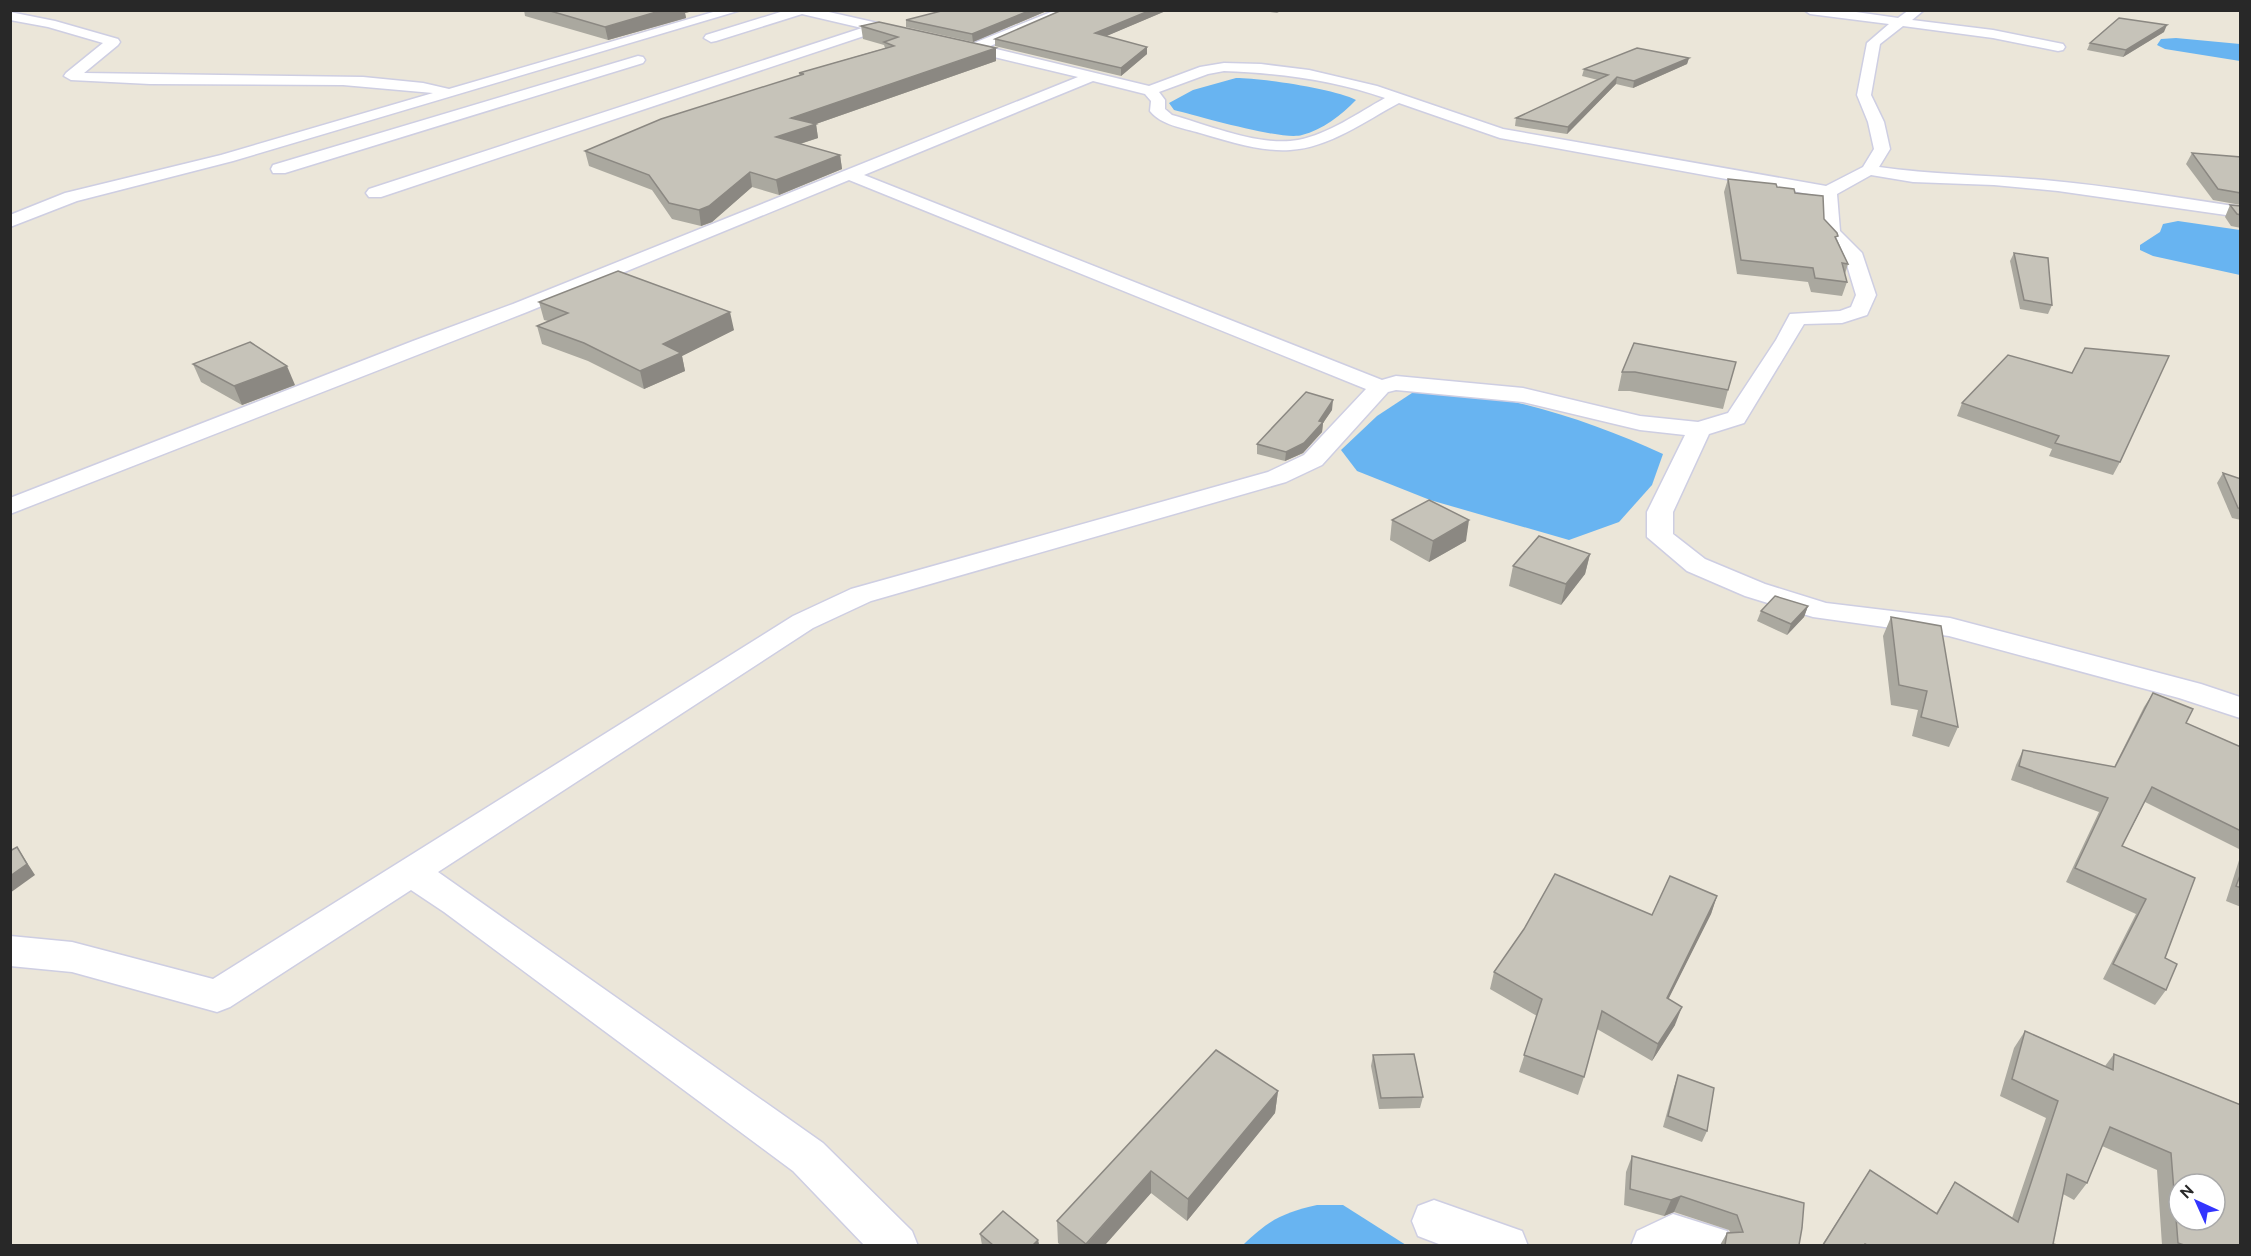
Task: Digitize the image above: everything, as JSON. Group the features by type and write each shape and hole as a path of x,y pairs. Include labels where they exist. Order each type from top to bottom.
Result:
{"street":[{"path":"10,222 71,197 227,158 735,10"},
{"path":"375,193 882,28 801,10 699,42"},
{"path":"1068,10 968,47 1150,91 1158,100 1158,111 1167,118 1245,140 1280,145 1300,145 1397,98"},
{"path":"1810,10 1909,16 2058,47"},
{"path":"10,16 50,24 112,42 71,76 111,79 332,80 427,87 452,93"},
{"path":"1150,91 1205,70 1224,67 1261,68 1309,74 1372,89 1500,133 1828,192 1869,170 1882,149 1876,122 1864,95 1874,43 1909,16"},
{"path":"279,169 653,55"},
{"path":"10,507 420,345 520,308 1092,76"},
{"path":"1869,170 1912,177 1994,180 2047,185 2241,212"},
{"path":"850,175 1305,355 1380,387"},
{"path":"10,951 72,957 217,996 803,622 861,595 1277,477 1313,460 1380,387 1396,383 1419,384 1523,395 1640,423 1699,429 1736,418 1786,340 1797,318 1842,317 1860,311 1866,296 1853,253 1831,232 1828,192"},
{"path":"1699,429 1660,512 1660,537 1696,565 1755,590 1823,611 1950,627 2190,691 2241,708"},
{"path":"411,872 466,909 808,1157 896,1245"},
{"path":"1434,1221 1506,1245"},
{"path":"1653,1245 1673,1235 1711,1245"}],"water":[{"path":"2176,38 2240,44 2240,61 2165,49 2157,45 2161,39"},
{"path":"1236,78 1298,85 1356,100 1324,126 1309,133 1292,136 1259,131 1174,110 1169,103 1193,90"},
{"path":"2178,221 2240,230 2240,275 2153,256 2140,250 2140,245 2160,232 2163,224"},
{"path":"1457,391 1536,407 1613,433 1663,454 1652,485 1619,522 1569,540 1430,500 1357,471 1341,450 1377,416 1412,393"},
{"path":"1317,1205 1343,1205 1406,1245 1243,1245 1277,1219 1294,1211"}],"building":[{"path":"547,10 663,10 605,27"},
{"path":"945,10 1031,10 972,34 906,20"},
{"path":"1062,10 1151,10 1095,33 1147,47 1121,68 995,39"},
{"path":"2119,18 2167,25 2126,50 2090,43"},
{"path":"879,22 996,48 791,118 816,124 776,137 840,155 776,180 750,172 709,206 699,210 669,203 649,175 585,151 661,119 804,74 799,73 894,46 884,42 898,37 861,26"},
{"path":"1637,48 1689,58 1634,81 1617,77 1568,127 1516,118 1608,75 1584,69"},
{"path":"2192,153 2241,157 2241,193 2218,189"},
{"path":"1728,179 1776,184 1777,187 1794,189 1795,193 1823,196 1824,219 1837,233 1838,236 1835,237 1848,264 1842,263 1847,282 1815,278 1813,268 1741,260"},
{"path":"2230,205 2241,206 2241,215 2237,214"},
{"path":"2014,253 2048,258 2052,305 2024,300"},
{"path":"618,271 730,312 663,344 681,353 640,371 584,343 537,326 568,313 539,302"},
{"path":"250,342 287,366 234,386 193,364"},
{"path":"1634,343 1736,362 1728,390 1635,372 1622,372"},
{"path":"2085,348 2169,356 2120,462 2055,443 2059,436 1962,403 2008,355 2072,373"},
{"path":"1306,392 1333,400 1319,421 1323,422 1304,443 1286,452 1257,444"},
{"path":"2223,473 2241,479 2241,509 2238,508"},
{"path":"1429,500 1469,520 1433,541 1392,520"},
{"path":"1539,536 1590,554 1566,584 1513,566"},
{"path":"1775,596 1808,606 1791,624 1761,611"},
{"path":"1891,617 1941,626 1958,727 1921,717 1927,691 1899,685"},
{"path":"2153,693 2193,709 2186,723 2241,747 2241,831 2152,787 2122,846 2195,878 2165,958 2177,964 2166,990 2113,964 2146,899 2075,868 2108,798 2019,766 2023,750 2115,767"},
{"path":"17,847 27,864 10,876 10,851"},
{"path":"2241,873 2241,888 2236,886"},
{"path":"1555,874 1652,915 1670,876 1717,896 1667,998 1682,1007 1658,1044 1602,1011 1584,1077 1524,1055 1542,999 1494,972 1524,929"},
{"path":"2025,1031 2113,1070 2114,1054 2241,1105 2241,1245 2184,1245 2178,1243 2177,1232 2227,1232 2227,1172 2172,1172 2171,1153 2110,1127 2087,1183 2067,1174 2053,1244 2057,1245 1823,1245 1870,1170 1937,1214 1955,1182 2018,1222 2058,1101 2012,1079"},
{"path":"1216,1050 1278,1091 1188,1199 1151,1171 1086,1244 1057,1221"},
{"path":"1414,1054 1423,1097 1381,1098 1373,1055"},
{"path":"1678,1075 1714,1088 1707,1131 1668,1116"},
{"path":"1632,1156 1804,1203 1799,1245 1725,1245 1727,1233 1743,1232 1737,1215 1681,1196 1671,1200 1630,1189"},
{"path":"1003,1211 1038,1240 1033,1245 993,1245 980,1234"}]}
